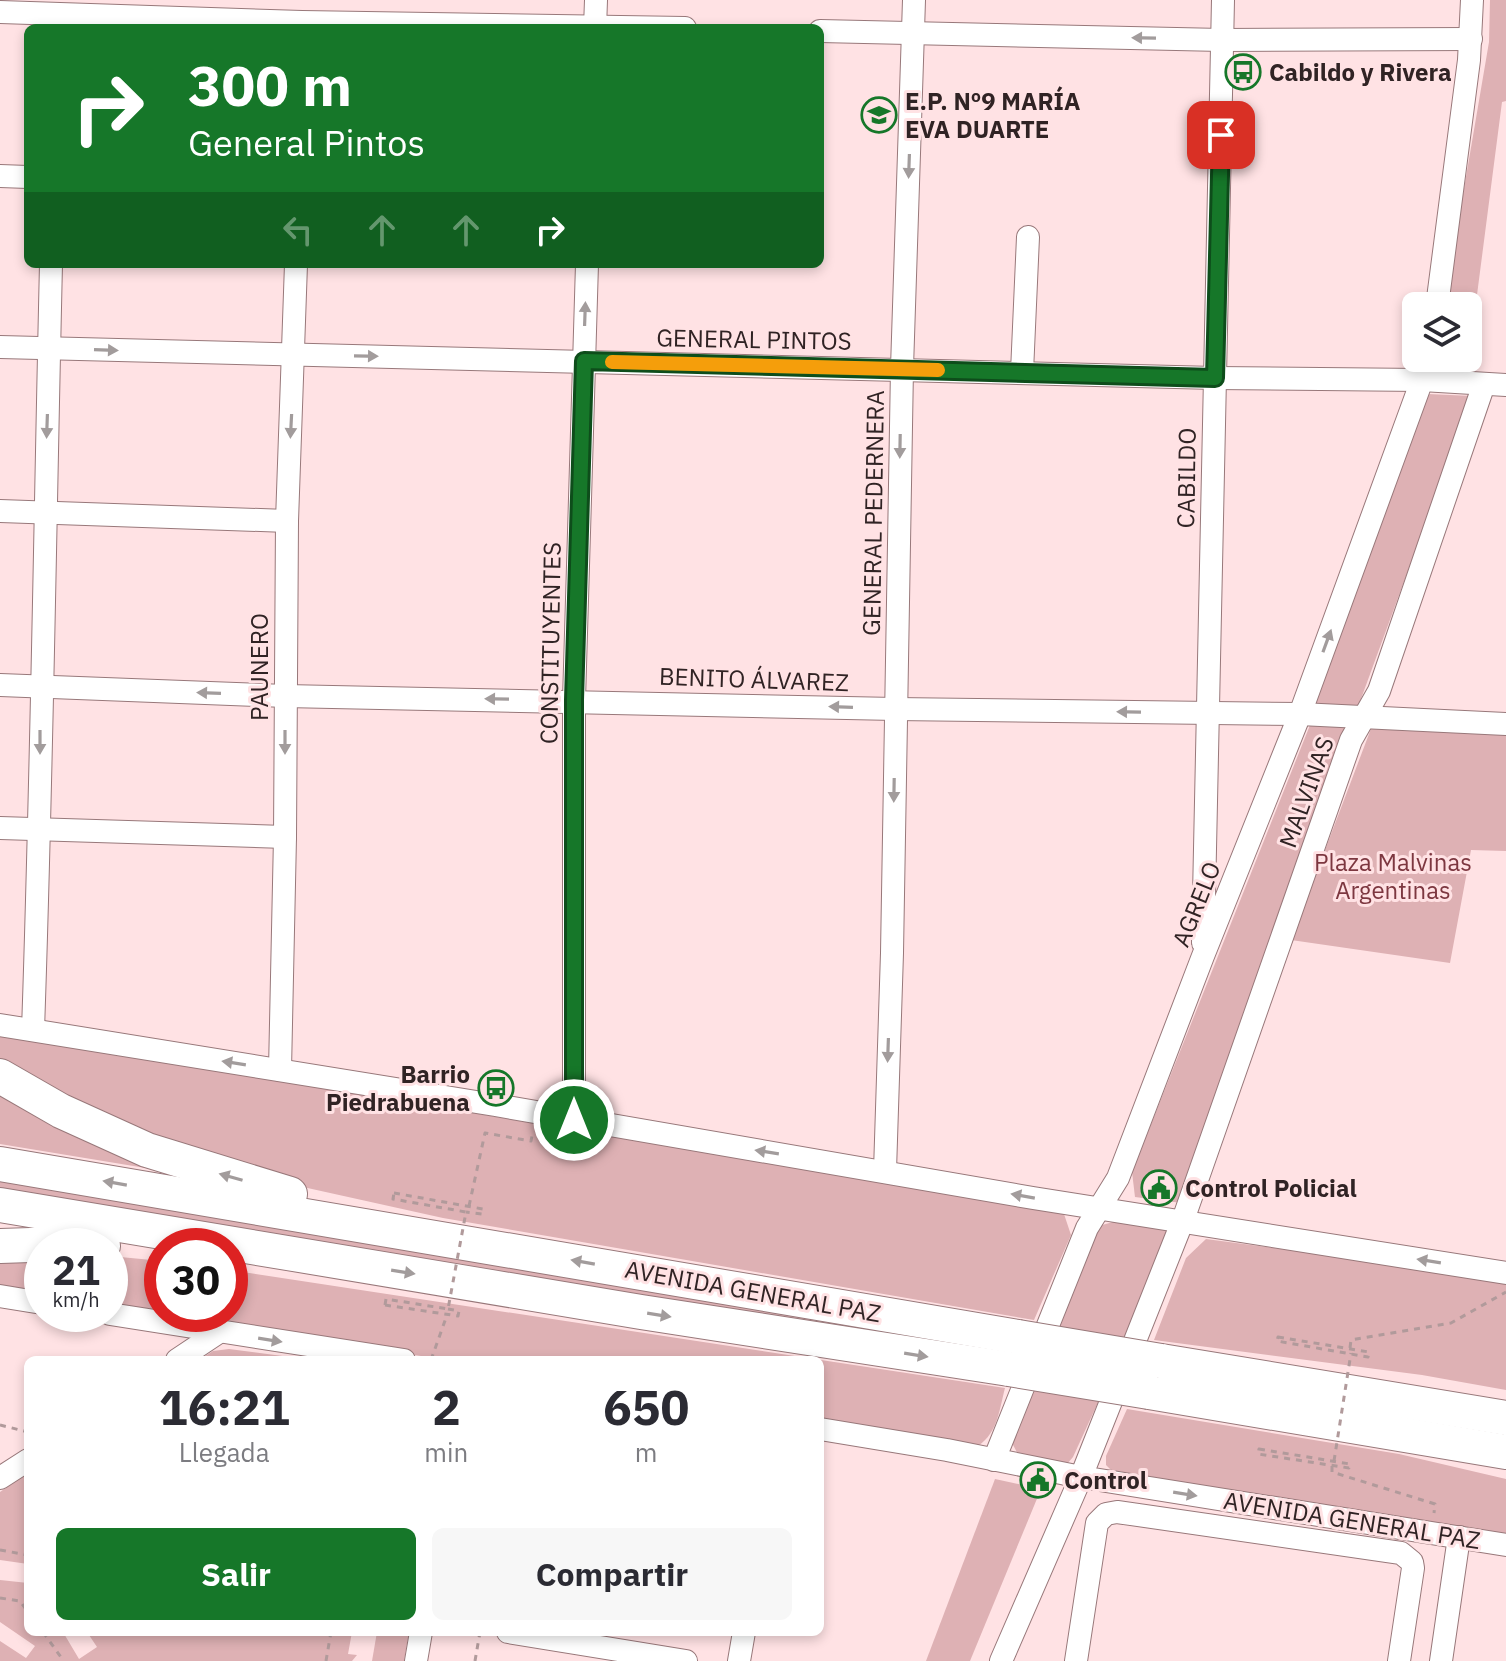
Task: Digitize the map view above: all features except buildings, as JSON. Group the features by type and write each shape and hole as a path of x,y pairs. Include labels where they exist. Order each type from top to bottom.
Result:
{"highway":[{"path":"0,1076 61,1111 147,1150 413,1233"},
{"name":"AVENIDA GENERAL PAZ","path":"0,1164 1506,1418"},
{"name":"AVENIDA GENERAL PAZ","path":"0,1205 1506,1452"},
{"path":"0,1246 24,1245"},
{"path":"248,1255 326,1259"},
{"path":"1306,1385 1506,1401"},
{"path":"1397,1433 1506,1466"}],"street":[{"path":"595,24 596,0"},
{"name":"GENERAL PEDERNERA","path":"885,1171 902,368 914,0"},
{"name":"CABILDO","path":"1203,956 1223,0"},
{"path":"1439,292 1471,39 1472,0"},
{"path":"0,12 507,24"},
{"path":"824,31 1222,40 1471,39"},
{"path":"0,176 24,177"},
{"path":"1022,372 1028,237"},
{"path":"33,1030 51,268"},
{"name":"PAUNERO","path":"280,1070 287,521 296,268"},
{"name":"CONSTITUYENTES","path":"574,1120 574,700 587,268"},
{"name":"GENERAL PINTOS","path":"0,347 1215,378 1422,380 1495,385"},
{"name":"AGRELO","path":"994,1460 1087,1228 1118,1178 1300,714 1424,372"},
{"name":"MALVINAS","path":"1001,1661 1081,1477 1183,1220 1351,740 1379,691 1495,385"},
{"path":"0,511 287,521"},
{"name":"BENITO ÁLVAREZ","path":"0,685 285,696 1300,714 1506,724"},
{"path":"0,828 285,837"},
{"path":"0,1025 1506,1273"},
{"path":"1118,1178 1125,1197 1138,1214"},
{"path":"0,1296 24,1300"},
{"path":"183,1356 219,1332 378,1356"},
{"name":"AVENIDA GENERAL PAZ","path":"824,1430 1081,1477 1506,1545"},
{"path":"0,1478 24,1463"},
{"path":"1076,1661 1097,1523 1106,1514 1117,1512 1401,1553 1413,1568 1399,1661"},
{"path":"1441,1661 1459,1537"},
{"path":"416,1661 420,1636"},
{"path":"559,1636 585,1638 686,1661"},
{"path":"739,1661 743,1636"}],"path":[{"path":"469,1206 485,1133 531,1141 537,1114"},
{"path":"394,1193 469,1206 483,1209 482,1214 393,1199 394,1193"},
{"path":"448,1309 469,1212"},
{"path":"1430,1533 1435,1504 1332,1472 1351,1340 1451,1323 1506,1292"},
{"path":"386,1299 448,1309 459,1311 458,1316 385,1305 386,1299"},
{"path":"432,1356 447,1315"},
{"path":"1278,1337 1277,1341 1350,1351"},
{"path":"0,1425 24,1431"},
{"path":"1258,1454 1259,1449 1333,1464"},
{"path":"0,1550 24,1554"},
{"path":"0,1598 20,1601 24,1606"},
{"path":"46,1636 63,1660"},
{"path":"326,1661 330,1636"},
{"path":"475,1661 479,1636"}],"green space":[{"path":"1490,0 1506,0 1506,101 1502,102 1477,292 1446,292 1489,42"},
{"path":"1428,394 1472,396 1358,707 1315,704"},
{"path":"1312,720 1347,723 1182,1203 1135,1197 1132,1172"},
{"name":"Plaza Malvinas Argentinas","path":"1372,726 1506,733 1506,851 1471,850 1450,963 1291,940"},
{"path":"0,1032 1064,1214 1071,1235 1034,1320 443,1218 303,1187 185,1153 0,1064"},
{"path":"0,1084 182,1174 0,1144"},
{"path":"0,1179 952,1340 950,1346 248,1231 248,1228 227,1228 0,1191"},
{"path":"1113,1222 1169,1228 1172,1241 1073,1457 1067,1464 1019,1456 1012,1443 1095,1227"},
{"path":"1206,1239 1506,1279 1506,1390 1422,1375 1154,1340 1186,1258"},
{"path":"24,1252 24,1290 0,1286 0,1253"},
{"path":"128,1258 144,1259 144,1310 128,1307"},
{"path":"248,1273 795,1356 421,1356 248,1327"},
{"path":"229,1349 282,1356 205,1356 213,1351"},
{"path":"824,1360 1005,1388 999,1414 982,1443 974,1448 824,1423"},
{"path":"1127,1409 1399,1454 1506,1479 1506,1536 1111,1470 1106,1465 1106,1456"},
{"path":"24,1476 24,1563 0,1560 0,1492"},
{"path":"995,1479 1041,1489 970,1661 926,1661"},
{"path":"0,1580 24,1583 24,1636 65,1636 79,1659 97,1647 90,1636 351,1636 348,1654 357,1655 352,1661 0,1661 0,1641 26,1658 35,1646 0,1622"},
{"path":"376,1636 408,1636 404,1661 372,1661"}],"slow traffic":[{"path":"612,362 938,370"}],"place":[{"name":"Cabildo y Rivera","path":"1243,72"},
{"name":"E.P. Nº9 MARÍA EVA DUARTE","path":"879,115"},
{"name":"Barrio Piedrabuena","path":"496,1088"},
{"name":"Control Policial","path":"1159,1188"},
{"name":"Control","path":"1038,1480"}],"route":[{"path":"574,1120 574,700 584,361 1215,378 1221,135"}]}
